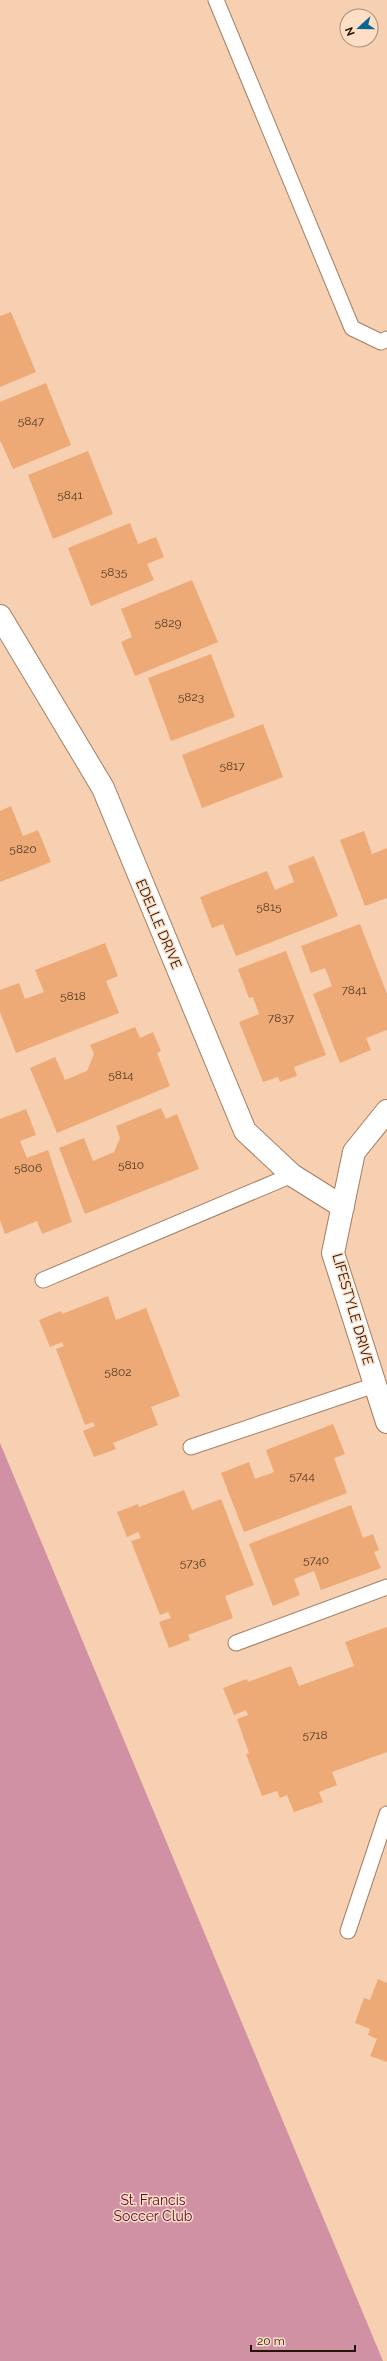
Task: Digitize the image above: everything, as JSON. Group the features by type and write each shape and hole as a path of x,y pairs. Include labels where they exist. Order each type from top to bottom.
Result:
{"street":[{"name":"EDELLE DRIVE","path":"0,616 103,788 245,1131 292,1175 343,1207"},
{"name":"LIFESTYLE DRIVE","path":"387,1111 354,1152 333,1253 387,1422"}],"lane":[{"path":"216,0 352,328 381,342 387,339"},
{"path":"43,1280 292,1175"},
{"path":"191,1447 375,1385"},
{"path":"236,1643 387,1587"},
{"path":"348,1931 387,1814"}],"green space":[{"name":"St. Francis Soccer Club","path":"0,1443 383,2361 0,2361"}],"building":[{"path":"11,312 36,372 0,387 0,316"},
{"path":"46,383 71,445 13,469 0,440 0,402"},
{"path":"88,451 113,514 53,539 28,475"},
{"path":"130,523 138,544 156,537 164,557 147,564 154,580 91,606 68,548"},
{"path":"192,580 218,642 135,676 121,642 132,637 121,609"},
{"path":"211,654 235,717 171,741 148,678"},
{"path":"263,724 283,777 202,808 182,755"},
{"path":"11,806 23,836 38,830 51,862 0,882 0,811"},
{"path":"364,831 372,854 387,848 387,898 365,906 340,840"},
{"path":"314,856 338,916 236,956 223,924 212,928 200,897 267,871 275,890 294,882 288,866"},
{"path":"360,924 387,994 387,1030 366,1038 371,1050 340,1063 313,994 332,986 325,968 311,973 301,946"},
{"path":"105,943 118,976 106,981 119,1013 16,1053 0,1012 0,990 19,983 25,999 44,992 35,970"},
{"path":"286,951 326,1055 294,1067 297,1076 280,1082 278,1077 263,1082 239,1022 259,1014 253,997 249,998 238,969"},
{"path":"135,1027 140,1038 153,1032 161,1051 157,1053 170,1086 57,1133 30,1068 55,1057 65,1080 87,1071 94,1054 90,1045"},
{"path":"161,1108 166,1119 177,1114 199,1169 85,1214 59,1148 84,1138 93,1161 114,1152 120,1138 116,1126"},
{"path":"26,1109 36,1135 20,1141 27,1158 48,1150 72,1222 42,1234 37,1221 5,1234 0,1220 0,1119"},
{"path":"108,1296 116,1320 146,1308 180,1396 151,1407 158,1425 113,1443 116,1449 94,1457 83,1431 95,1426 93,1422 85,1425 56,1349 64,1346 62,1342 50,1347 39,1320 61,1311 62,1314"},
{"path":"333,1424 345,1454 334,1458 347,1493 244,1532 221,1473 249,1462 255,1479 274,1472 266,1450"},
{"path":"184,1490 192,1510 221,1499 254,1585 225,1596 233,1618 188,1635 190,1640 169,1648 159,1622 171,1618 168,1612 160,1615 131,1541 141,1538 138,1532 127,1537 117,1512 138,1504 139,1507"},
{"path":"351,1505 363,1538 373,1534 379,1550 374,1552 381,1568 321,1590 314,1571 294,1579 300,1595 273,1606 249,1544"},
{"path":"387,1627 387,1752 332,1772 337,1785 319,1792 323,1802 294,1812 287,1795 280,1798 277,1791 262,1796 246,1754 249,1753 237,1719 248,1715 246,1710 234,1715 223,1688 247,1679 248,1682 291,1666 299,1686 354,1666 345,1642"},
{"path":"378,1979 387,1983 387,2062 370,2056 377,2039 368,2035 370,2029 355,2023 364,1998 370,2000"}]}
